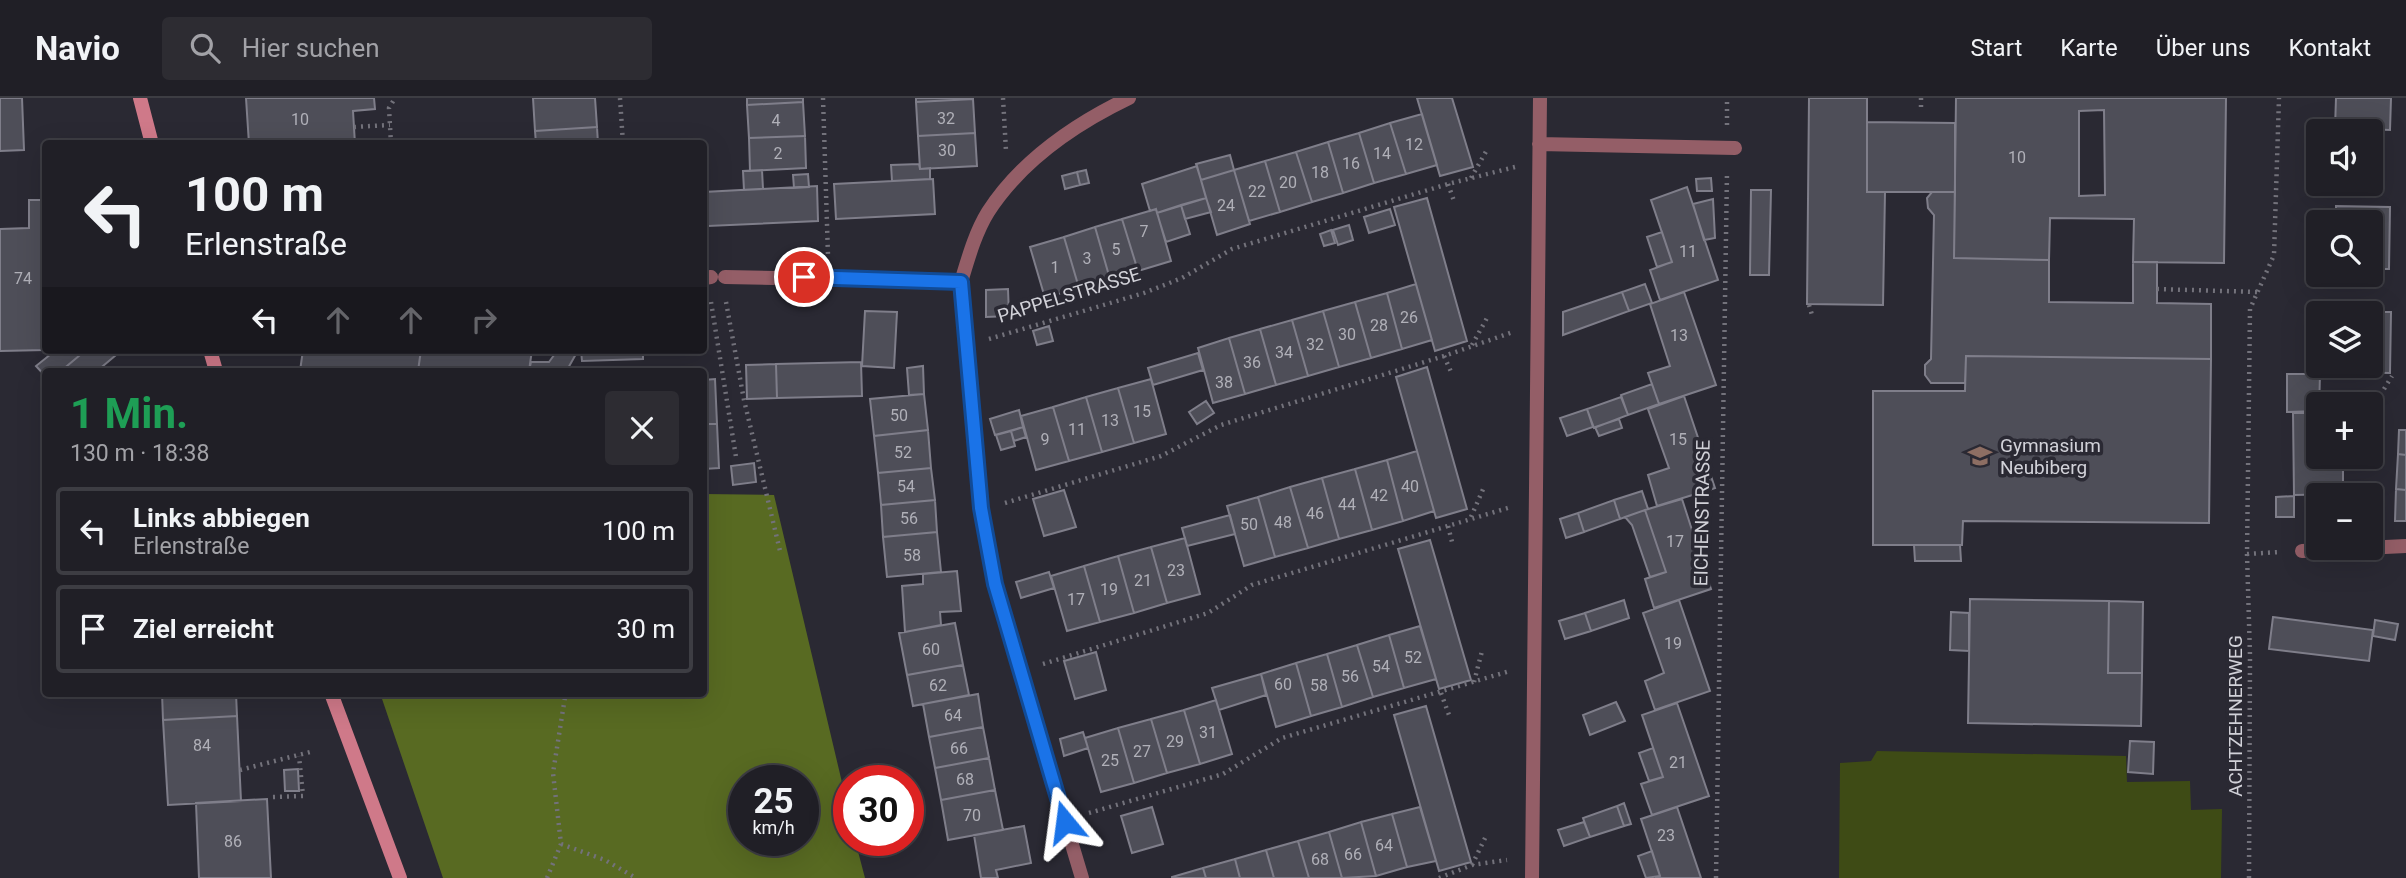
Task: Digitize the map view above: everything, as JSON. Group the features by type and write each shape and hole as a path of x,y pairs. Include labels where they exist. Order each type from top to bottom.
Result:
{"main road":[{"path":"140,98 151,140"},
{"path":"332,697 400,878"}],"street":[{"path":"1083,878 995,584 981,508 961,282 971,248 988,212 1018,175 1047,148 1092,116 1129,98"},
{"path":"1532,878 1540,98"},
{"path":"1539,144 1731,148"},
{"path":"717,277 961,282"},
{"path":"2302,551 2406,546"}],"path":[{"path":"391,140 389,108 396,98"},
{"path":"620,98 623,140"},
{"path":"823,98 829,278"},
{"path":"1003,98 1006,161 1018,175"},
{"name":"EICHENSTRASSE","path":"1716,878 1731,148 1727,98"},
{"path":"1920,98 1921,110"},
{"name":"ACHTZEHNERWEG","path":"2249,878 2246,554 2250,309 2274,255 2279,98"},
{"path":"354,127 390,125"},
{"path":"1470,179 1488,148"},
{"path":"1454,201 1448,184 1539,160"},
{"name":"PAPPELSTRASSE","path":"965,343 995,338 1119,301 1182,278 1232,249 1448,184"},
{"path":"717,277 726,301 744,400 780,555"},
{"path":"2157,289 2258,292"},
{"path":"1809,305 1812,315"},
{"path":"711,307 736,457"},
{"path":"1471,346 1487,318"},
{"path":"981,508 1161,456 1221,425 1444,356 1537,324"},
{"path":"1444,356 1452,374"},
{"path":"2382,392 2392,376"},
{"path":"1471,517 1484,487"},
{"path":"1021,671 1208,613 1252,585 1471,517 1535,500"},
{"path":"1448,526 1452,542"},
{"path":"2246,554 2302,551"},
{"path":"1474,682 1482,651"},
{"path":"1065,822 1223,775 1282,738 1441,693 1534,663"},
{"path":"1441,693 1450,715"},
{"path":"547,878 561,844 553,773 565,697"},
{"path":"240,770 310,752"},
{"path":"273,797 303,796 299,756"},
{"path":"1472,865 1487,834"},
{"path":"561,844 605,860 636,878"},
{"path":"1443,877 1472,865 1532,856"}],"green space":[{"path":"707,494 774,495 838,765 833,765 833,856 859,856 865,878 443,878 381,697 707,697"},
{"path":"1877,751 2126,756 2127,782 2190,781 2191,810 2222,809 2221,878 1839,878 1840,763 1871,761"}],"building":[{"path":"0,98 22,98 24,150 0,151"},
{"path":"246,98 374,98 375,109 353,111 355,140 249,140"},
{"path":"533,98 595,98 597,127 535,131"},
{"path":"747,98 803,98 803,102 747,105"},
{"path":"916,98 973,98 973,99 916,102"},
{"path":"1417,98 1452,98 1473,167 1440,176"},
{"path":"1809,98 1867,98 1867,192 1885,192 1883,305 1807,304"},
{"path":"1956,98 2226,98 2224,263 2133,262 2134,219 2050,218 2049,260 1954,258","holes":["2104,110 2105,195 2079,196 2079,111"]},
{"path":"2336,98 2391,98 2390,130 2383,130 2383,119 2335,119"},
{"path":"973,99 975,133 918,136 916,102"},
{"path":"803,102 805,136 749,138 747,105"},
{"path":"1422,114 1437,165 1406,174 1390,123"},
{"path":"1867,122 1955,123 1955,192 1867,192"},
{"path":"1390,123 1406,174 1374,183 1359,133"},
{"path":"597,127 598,140 536,140 535,131"},
{"path":"975,133 977,166 920,169 918,136"},
{"path":"1359,133 1374,183 1343,193 1328,142"},
{"path":"805,136 806,168 750,171 749,138"},
{"path":"1328,142 1343,193 1312,202 1296,152"},
{"path":"1296,152 1312,202 1280,212 1265,161"},
{"path":"1230,155 1234,170 1201,180 1196,164"},
{"path":"1265,161 1280,212 1249,221 1234,170"},
{"path":"919,164 920,169 930,168 930,179 892,181 891,165"},
{"path":"1197,166 1206,198 1157,213 1156,209 1150,211 1142,184"},
{"path":"762,170 763,189 744,190 743,171"},
{"path":"1086,170 1089,183 1080,185 1077,172"},
{"path":"1234,170 1250,224 1217,235 1201,180"},
{"path":"1077,172 1080,185 1065,189 1062,176"},
{"path":"808,174 809,187 794,188 793,175"},
{"path":"1711,178 1712,191 1697,191 1696,179"},
{"path":"933,179 935,214 836,219 834,184"},
{"path":"817,186 818,221 708,226 707,192"},
{"path":"1687,187 1718,280 1660,300 1650,270 1672,262 1651,200"},
{"path":"1751,190 1771,190 1769,275 1750,275"},
{"path":"1932,192 1955,192 1954,258 2049,260 2049,302 2133,303 2133,262 2157,262 2157,303 2211,304 2211,359 1966,356 1965,383 1931,383 1925,375 1925,365 1931,359 1934,215 1928,208 1927,198"},
{"path":"1206,198 1211,212 1185,219 1181,205"},
{"path":"1427,198 1467,341 1435,351 1394,207"},
{"path":"1713,199 1715,238 1704,240 1693,204"},
{"path":"29,200 42,200 42,350 0,351 0,229 29,228"},
{"path":"1181,205 1190,234 1166,242 1157,213"},
{"path":"2336,206 2390,207 2389,269 2383,269 2383,210 2336,210"},
{"path":"1156,209 1171,261 1138,271 1122,219"},
{"path":"1390,209 1395,225 1369,233 1364,217"},
{"path":"1122,219 1138,271 1110,279 1095,227"},
{"path":"1349,225 1353,240 1338,245 1333,230"},
{"path":"1095,227 1110,279 1079,288 1064,237"},
{"path":"1331,230 1335,243 1324,246 1320,234"},
{"path":"1662,232 1672,262 1657,267 1647,237"},
{"path":"1064,237 1079,288 1045,298 1030,247"},
{"path":"1416,284 1432,340 1402,349 1387,293"},
{"path":"1645,284 1652,303 1629,311 1622,292"},
{"path":"1008,289 1009,316 986,317 986,290"},
{"path":"1622,292 1629,311 1563,335 1563,312"},
{"path":"1684,292 1716,385 1659,404 1648,373 1670,366 1650,304"},
{"path":"1387,293 1402,349 1371,358 1355,302"},
{"path":"1355,302 1371,358 1339,367 1323,311"},
{"path":"865,311 897,312 894,368 862,366"},
{"path":"1323,311 1339,367 1308,376 1292,320"},
{"path":"2383,312 2391,312 2390,373 2383,373"},
{"path":"1292,320 1308,376 1276,385 1260,329"},
{"path":"1049,326 1053,341 1037,345 1033,331"},
{"path":"1260,329 1276,385 1245,394 1229,338"},
{"path":"1229,338 1245,394 1213,403 1198,348"},
{"path":"1198,353 1203,370 1153,385 1148,368"},
{"path":"51,354 81,354 65,368 42,368 42,373 36,366"},
{"path":"81,354 117,354 101,368 65,368"},
{"path":"302,354 420,354 418,368 300,368"},
{"path":"420,354 531,354 529,368 418,368"},
{"path":"555,354 576,354 568,368 530,368 531,362 549,362"},
{"path":"581,354 643,354 643,359 582,361"},
{"path":"1966,356 2211,359 2209,523 1963,521 1962,545 1873,545 1873,391 1965,391"},
{"path":"861,362 862,396 777,398 776,364"},
{"path":"776,364 777,398 747,399 746,365"},
{"path":"923,366 924,394 909,395 907,368"},
{"path":"1427,367 1467,509 1436,518 1396,377"},
{"path":"2287,374 2306,374 2306,378 2320,378 2320,392 2306,392 2306,411 2287,412"},
{"path":"715,379 717,424 707,424 707,380"},
{"path":"1151,379 1166,434 1134,443 1118,388"},
{"path":"1652,384 1659,404 1628,415 1621,395"},
{"path":"1118,388 1134,443 1102,452 1086,397"},
{"path":"924,394 928,430 874,436 870,399"},
{"path":"1684,396 1715,488 1657,506 1648,475 1669,468 1648,409"},
{"path":"1086,397 1102,452 1069,461 1053,407"},
{"path":"1621,397 1628,415 1594,428 1587,409"},
{"path":"1206,401 1214,413 1197,424 1189,412"},
{"path":"1053,407 1069,461 1036,470 1021,416"},
{"path":"1587,409 1593,427 1567,436 1560,418"},
{"path":"1019,410 1023,427 995,435 990,419"},
{"path":"2293,413 2306,413 2306,469 2343,469 2343,483 2306,483 2306,495 2294,495"},
{"path":"1619,419 1622,428 1599,436 1595,427"},
{"path":"707,424 717,424 719,468 707,469"},
{"path":"1023,427 1026,437 1014,441 1011,431"},
{"path":"928,430 931,468 878,473 874,436"},
{"path":"2399,430 2406,430 2406,455 2398,454"},
{"path":"1011,431 1015,446 1001,450 996,435"},
{"path":"1417,451 1434,511 1403,521 1387,460"},
{"path":"2398,454 2406,455 2406,490 2396,489"},
{"path":"1387,460 1403,521 1372,530 1355,469"},
{"path":"754,463 756,482 733,485 731,466"},
{"path":"931,468 935,500 881,505 878,473"},
{"path":"1355,469 1372,530 1339,539 1322,478"},
{"path":"1322,478 1339,539 1308,548 1290,487"},
{"path":"1290,487 1308,548 1275,557 1258,497"},
{"path":"2396,489 2406,490 2406,521 2395,521"},
{"path":"1064,490 1076,527 1044,536 1033,499"},
{"path":"1642,491 1648,509 1620,519 1614,500"},
{"path":"2294,496 2294,517 2276,517 2276,497"},
{"path":"1258,497 1275,557 1244,566 1227,506"},
{"path":"1682,499 1711,589 1654,608 1645,579 1666,572 1645,510"},
{"path":"935,500 937,532 883,537 881,505"},
{"path":"1614,500 1620,519 1584,532 1578,513"},
{"path":"1645,510 1666,572 1650,577 1632,525 1625,517"},
{"path":"1578,513 1584,532 1566,538 1560,519"},
{"path":"1230,515 1235,534 1187,546 1182,528"},
{"path":"937,532 941,572 887,577 883,537"},
{"path":"1185,538 1200,594 1167,603 1151,547"},
{"path":"1430,540 1471,680 1439,689 1398,549"},
{"path":"1914,545 1960,545 1961,561 1915,561"},
{"path":"1151,547 1167,603 1134,613 1118,556"},
{"path":"1118,556 1134,613 1100,622 1084,566"},
{"path":"1084,566 1100,622 1067,631 1051,576"},
{"path":"957,571 961,611 940,612 941,625 905,632 902,586 923,584 923,574"},
{"path":"1049,572 1054,588 1021,598 1016,582"},
{"path":"1970,599 2109,601 2108,673 2142,673 2141,726 1968,723"},
{"path":"1624,600 1629,618 1591,631 1585,613"},
{"path":"1679,600 1710,691 1655,710 1645,681 1664,673 1643,613"},
{"path":"2109,601 2143,602 2142,673 2108,673"},
{"path":"1951,612 1969,613 1969,651 1950,650"},
{"path":"1585,613 1591,631 1565,639 1559,621"},
{"path":"2273,617 2373,630 2369,661 2269,649"},
{"path":"2375,620 2398,624 2395,640 2373,636"},
{"path":"955,623 963,665 907,675 899,633"},
{"path":"1420,626 1436,679 1404,688 1389,635"},
{"path":"1389,635 1404,688 1373,697 1357,645"},
{"path":"1357,645 1373,697 1342,707 1327,654"},
{"path":"1096,652 1106,690 1075,699 1064,661"},
{"path":"1327,654 1342,707 1311,716 1296,663"},
{"path":"1296,663 1311,716 1276,727 1261,674"},
{"path":"963,665 969,695 913,706 907,675"},
{"path":"1261,674 1266,695 1219,710 1212,688"},
{"path":"978,694 983,727 929,737 923,704"},
{"path":"162,697 236,697 237,716 163,720"},
{"path":"1216,700 1232,754 1200,764 1184,710"},
{"path":"1616,702 1625,721 1590,735 1583,715"},
{"path":"1677,703 1709,796 1652,815 1641,784 1663,777 1642,715"},
{"path":"1426,706 1471,862 1439,871 1394,715"},
{"path":"1184,710 1200,764 1167,773 1151,719"},
{"path":"237,716 241,801 168,805 163,720"},
{"path":"1151,719 1167,773 1134,783 1118,728"},
{"path":"983,727 989,758 935,768 929,737"},
{"path":"1118,728 1134,783 1101,792 1085,738"},
{"path":"1083,732 1088,748 1064,756 1060,739"},
{"path":"2130,741 2154,742 2153,774 2128,772"},
{"path":"1653,748 1663,777 1649,781 1639,753"},
{"path":"989,758 995,790 941,800 935,768"},
{"path":"298,769 299,791 285,791 284,770"},
{"path":"995,790 1003,830 948,840 941,800"},
{"path":"267,799 271,878 199,878 196,803"},
{"path":"1624,803 1631,824 1624,826 1617,806"},
{"path":"1617,806 1624,826 1590,837 1583,818"},
{"path":"1152,807 1163,844 1132,853 1121,816"},
{"path":"1420,807 1436,861 1407,867 1392,814"},
{"path":"1677,807 1701,878 1655,878 1660,876 1641,819"},
{"path":"1392,814 1407,867 1376,876 1361,822"},
{"path":"1361,822 1376,876 1342,878 1329,832"},
{"path":"1584,822 1590,837 1564,846 1558,830"},
{"path":"1024,826 1031,863 996,870 998,878 981,878 974,835"},
{"path":"1329,832 1342,878 1309,878 1298,841"},
{"path":"1298,841 1309,878 1274,878 1266,850"},
{"path":"1266,850 1274,878 1240,878 1235,859"},
{"path":"1652,851 1660,876 1646,878 1638,856"},
{"path":"1235,859 1240,878 1206,878 1203,868"},
{"path":"1203,868 1206,878 1172,878 1172,877"}],"place":[{"name":"Gymnasium Neubiberg","path":"1980,456"}],"route":[{"path":"804,277 961,282 981,508 995,584 1065,822"}]}
